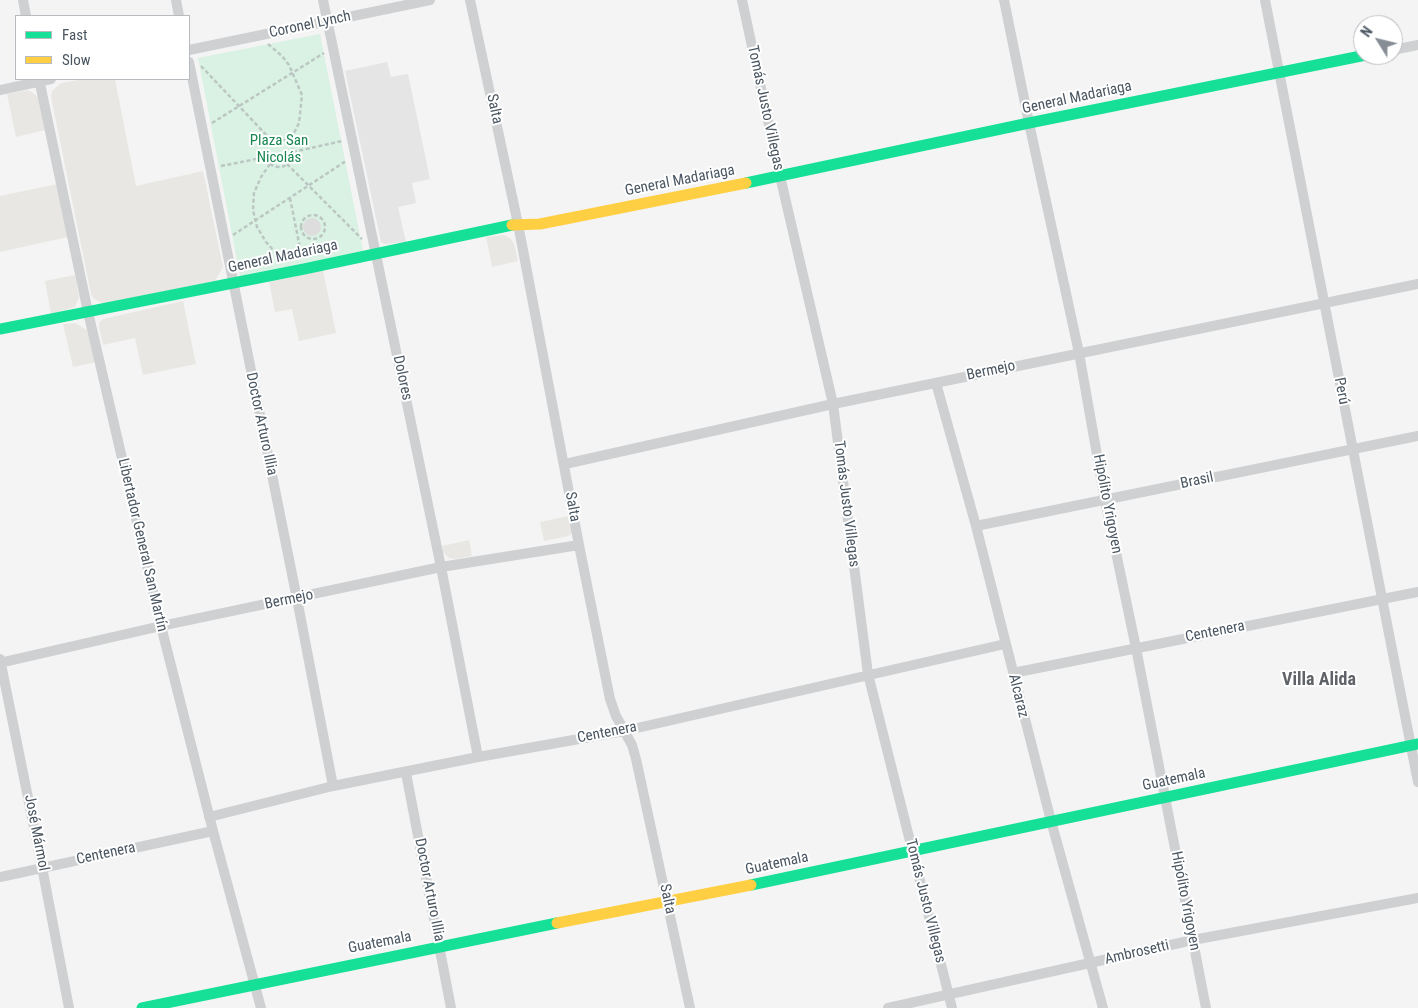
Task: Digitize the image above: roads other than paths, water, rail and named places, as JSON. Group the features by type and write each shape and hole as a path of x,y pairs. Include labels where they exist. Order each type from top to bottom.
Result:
{"street":[{"path":"23,0 26,15"},
{"path":"176,0 179,15"},
{"name":"Dolores","path":"323,0 441,567 478,757"},
{"name":"Coronel Lynch","path":"190,50 430,0"},
{"name":"Salta","path":"470,0 518,224 610,699 616,716 632,745 690,1008"},
{"name":"Tomás Justo Villegas","path":"742,0 780,176 833,404 868,674 952,1008"},
{"name":"Hipólito Yrigoyen","path":"1004,0 1079,353 1105,500 1136,648 1206,1008"},
{"name":"Perú","path":"1265,0 1382,599 1414,745 1418,782"},
{"path":"1403,48 1418,45"},
{"name":"General Madariaga","path":"0,330 518,224 540,224 780,176 1029,123 1353,58"},
{"name":"Doctor Arturo Illia","path":"192,61 202,129 333,786"},
{"path":"0,90 39,80"},
{"name":"Libertador General San Martín","path":"39,80 88,312 161,626 209,817 261,1008"},
{"name":"Bermejo","path":"565,464 833,404 1418,284"},
{"name":"Alcaraz","path":"936,383 976,526 1050,821 1103,1008"},
{"name":"Brasil","path":"976,526 1418,436"},
{"name":"Bermejo","path":"0,662 441,567 579,545"},
{"name":"Centenera","path":"1012,673 1418,592"},
{"name":"Centenera","path":"209,817 333,786 406,773 478,757 624,731 1005,644"},
{"name":"José Mármol","path":"0,662 69,1008"},
{"name":"Guatemala","path":"142,1008 667,900 700,896 1414,745"},
{"name":"Doctor Arturo Illia","path":"406,773 451,1008"},
{"name":"Centenera","path":"0,876 213,832"},
{"name":"Ambrosetti","path":"888,1008 1193,940 1418,898"}],"district":[{"name":"Villa Alida","path":"1319,680"}],"park label":[{"name":"Plaza San Nicolás","path":"279,150"}]}
